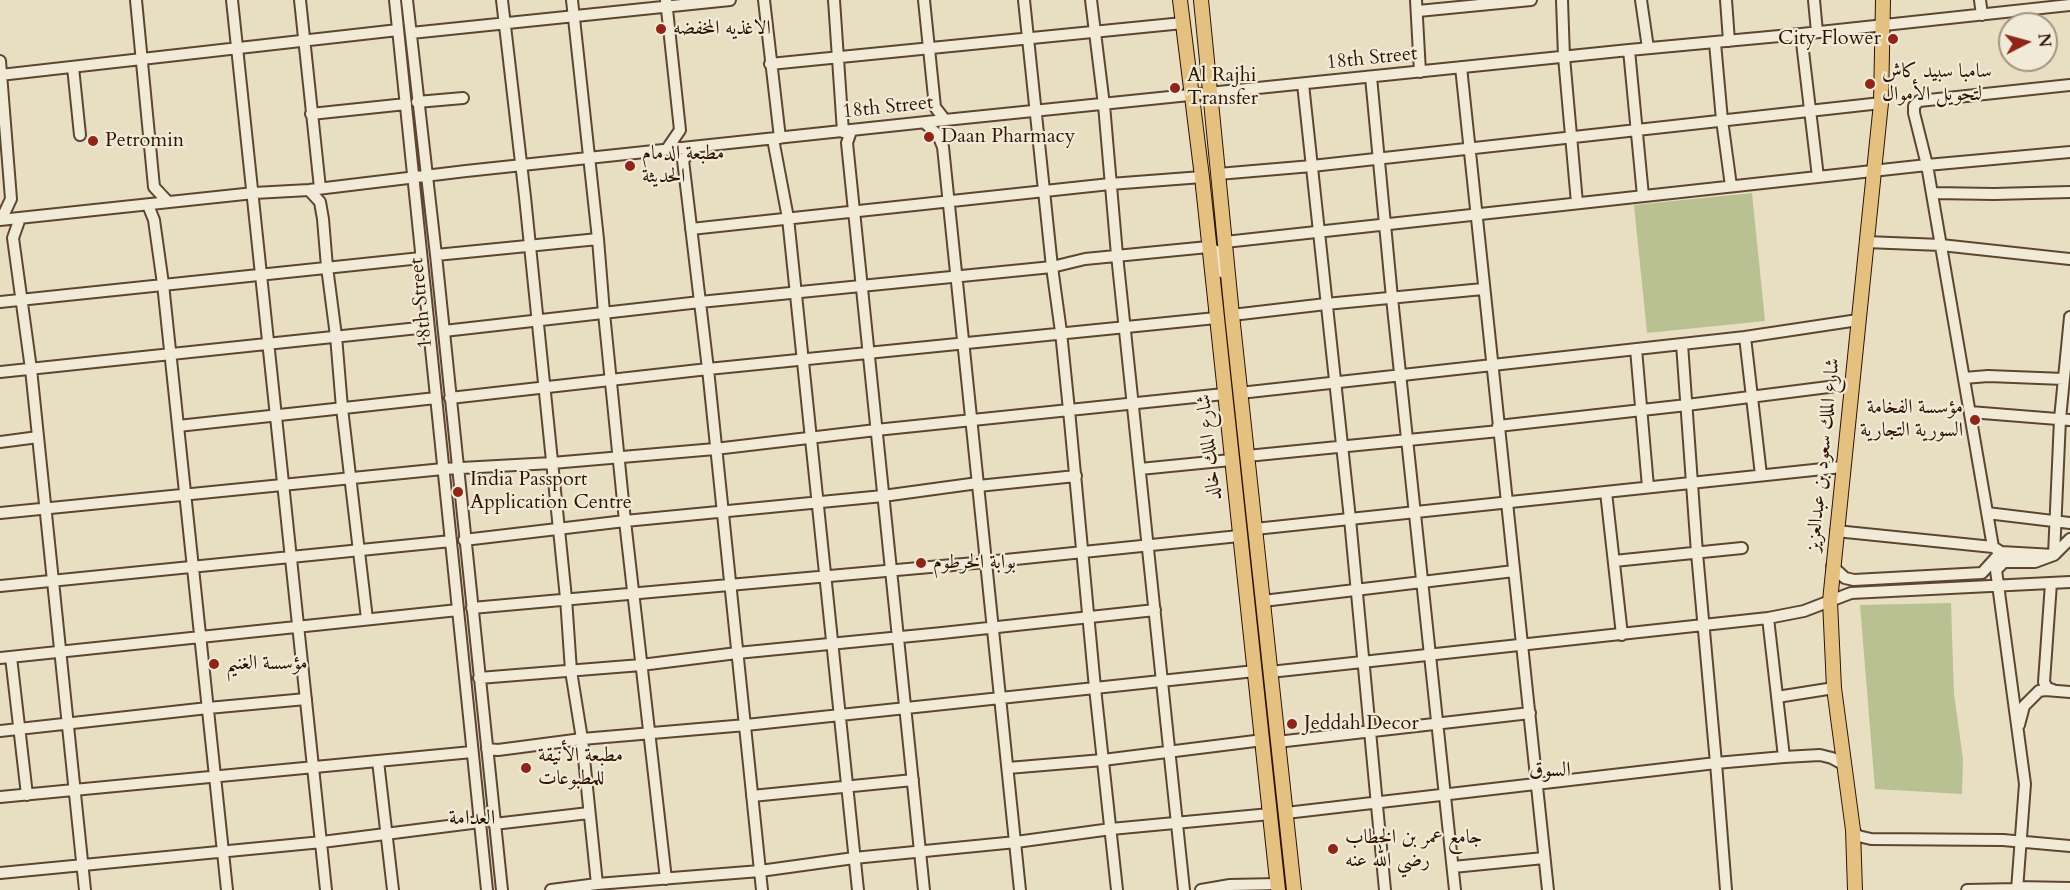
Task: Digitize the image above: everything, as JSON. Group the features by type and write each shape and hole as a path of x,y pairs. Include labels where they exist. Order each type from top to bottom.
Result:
{"main road":[{"name":"شارع الملك خالد","path":"1180,0 1202,177 1278,887"},
{"name":"شارع الملك خالد","path":"1202,0 1240,393 1294,890"},
{"name":"شارع الملك سعود بن عبدالعزيز","path":"1872,0 1884,25"},
{"name":"شارع الملك سعود بن عبدالعزيز","path":"1855,890 1852,830 1834,688 1830,601 1842,466 1881,103 1883,0"}],"street":[{"path":"136,0 154,187 168,202"},
{"path":"232,0 326,890"},
{"path":"300,0 320,188"},
{"path":"0,60 3,146 10,199 1,220 254,193 309,190 426,175 394,0"},
{"path":"407,0 411,33 412,177 487,890"},
{"path":"502,0 560,530 571,671 582,739 597,884"},
{"path":"572,0 625,521 666,879"},
{"path":"615,0 616,12"},
{"path":"411,33 616,12 667,3 730,0"},
{"path":"764,0 776,138 788,218 794,293 841,714 858,890"},
{"path":"834,0 838,58 924,890"},
{"path":"924,0 935,107 945,120"},
{"path":"1024,0 1052,267 1070,410 1095,688 1117,890"},
{"path":"1091,0 1104,105 1117,255 1184,890"},
{"path":"1420,72 1417,5 1531,0"},
{"path":"1562,0 1564,57 1577,203"},
{"path":"1641,0 1648,48"},
{"path":"1726,0 1729,41"},
{"path":"1814,0 1817,32"},
{"path":"1980,0 1982,15"},
{"path":"667,3 680,130 667,149"},
{"name":"18th Street","path":"502,890 426,175 1982,15 2048,3 2070,5"},
{"path":"770,64 1183,23"},
{"path":"1,75 398,30"},
{"path":"1801,34 1818,177"},
{"path":"1715,43 1731,186"},
{"path":"1629,50 1643,196"},
{"path":"73,67 80,135"},
{"path":"1461,67 1548,890"},
{"path":"1371,77 1392,298 1455,890"},
{"path":"1303,84 1372,731 1385,890"},
{"path":"1832,566 1845,578 1854,579 1982,573 1997,549 1988,513 1927,165 1914,106 1919,101 2070,85"},
{"path":"311,114 463,98"},
{"path":"1218,174 1312,166 1881,103"},
{"path":"925,123 938,135 943,147 1020,890"},
{"path":"695,147 683,160 708,369 762,890"},
{"path":"1225,242 1927,165 2070,152"},
{"path":"691,230 1110,184 1202,177"},
{"path":"309,190 320,202 323,219 367,619"},
{"path":"1932,193 2070,192"},
{"path":"148,205 154,220 163,284 227,890"},
{"path":"20,218 13,238 31,369 85,890"},
{"path":"436,255 598,239"},
{"path":"1866,242 1941,245 2070,259"},
{"path":"444,331 700,302 1052,267 1084,259 1208,247 1218,252 1227,303 1232,315 1483,289"},
{"path":"0,302 421,258"},
{"path":"2054,555 2054,520 2065,420 2064,379 2068,361 2070,317"},
{"path":"450,398 963,342 1216,318"},
{"path":"1240,393 1745,337 1858,320"},
{"path":"0,372 428,327"},
{"path":"1745,337 1761,475"},
{"path":"1682,344 1697,553 1726,890"},
{"path":"1636,349 1648,487"},
{"path":"1964,378 1988,376 2064,379"},
{"path":"1247,456 1407,441 1851,384"},
{"path":"0,513 443,469 715,450 810,437 1224,394"},
{"path":"178,426 436,398"},
{"path":"1970,412 2065,420"},
{"path":"0,442 38,437"},
{"path":"1140,469 1232,460"},
{"path":"1255,530 1842,466"},
{"path":"464,540 625,521 1076,476"},
{"path":"1606,492 1622,635"},
{"path":"1988,513 2070,523"},
{"path":"1836,531 2054,555"},
{"path":"472,608 986,562 1239,536"},
{"path":"2017,889 2025,784 1996,570 2004,562 2035,562 2054,555 2070,539"},
{"path":"0,586 450,541"},
{"path":"1614,561 1742,548"},
{"path":"1263,601 1514,571"},
{"path":"1270,672 1768,618 1804,611 1851,593 2070,582"},
{"path":"2051,583 2044,682 2047,688 2053,690"},
{"path":"27,795 19,728 5,658 458,610"},
{"path":"479,678 641,665 1155,610"},
{"path":"1768,618 1784,757"},
{"path":"487,749 498,750 582,739 746,725 1255,671"},
{"path":"1778,697 1834,688"},
{"path":"2019,738 2020,719 2024,706 2039,691 2070,692"},
{"path":"0,731 68,722 306,699"},
{"path":"1277,742 1530,713"},
{"path":"1008,768 1103,760 1263,740"},
{"path":"0,798 472,752"},
{"path":"1286,813 1784,757 1820,755 1845,765"},
{"path":"378,762 393,890"},
{"path":"752,796 913,780"},
{"path":"494,824 589,813"},
{"path":"551,890 597,884 760,871 1111,829 1270,814"},
{"path":"0,873 322,842 480,822"},
{"path":"1852,830 1858,836 1871,839 2021,841 2070,846"},
{"path":"1453,867 1545,858"},
{"path":"1201,890 1230,885 1278,887"},
{"path":"1967,890 2070,888"}],"green space":[{"path":"1752,193 1765,321 1647,333 1634,205"},
{"path":"1951,603 1954,694 1963,759 1962,794 1875,789 1860,605"}],"place":[{"name":"الاغذيه المخفضه","path":"661,29"},
{"name":"City Flower","path":"1893,39"},
{"name":"سامبا سبيد كاش لتحويل الأموال","path":"1870,84"},
{"name":"Al Rajhi Transfer","path":"1175,88"},
{"name":"Daan Pharmacy","path":"929,137"},
{"name":"Petromin","path":"93,141"},
{"name":"مطبعة الدمام الحديثة","path":"630,166"},
{"name":"مؤسسة الفخامة السورية التجارية","path":"1975,420"},
{"name":"India Passport Application Centre","path":"458,492"},
{"name":"بوابة الخرطوم","path":"921,563"},
{"name":"مؤسسة الغنيم","path":"214,664"},
{"name":"Jeddah Decor","path":"1292,724"},
{"name":"مطبعة الأنيقة للمطبوعات","path":"526,768"},
{"name":"جامع عمر بن الخطاب رضي الله عنه","path":"1333,849"}],"district":[{"name":"السوق","path":"1550,771"},
{"name":"العدامة","path":"472,819"}]}
